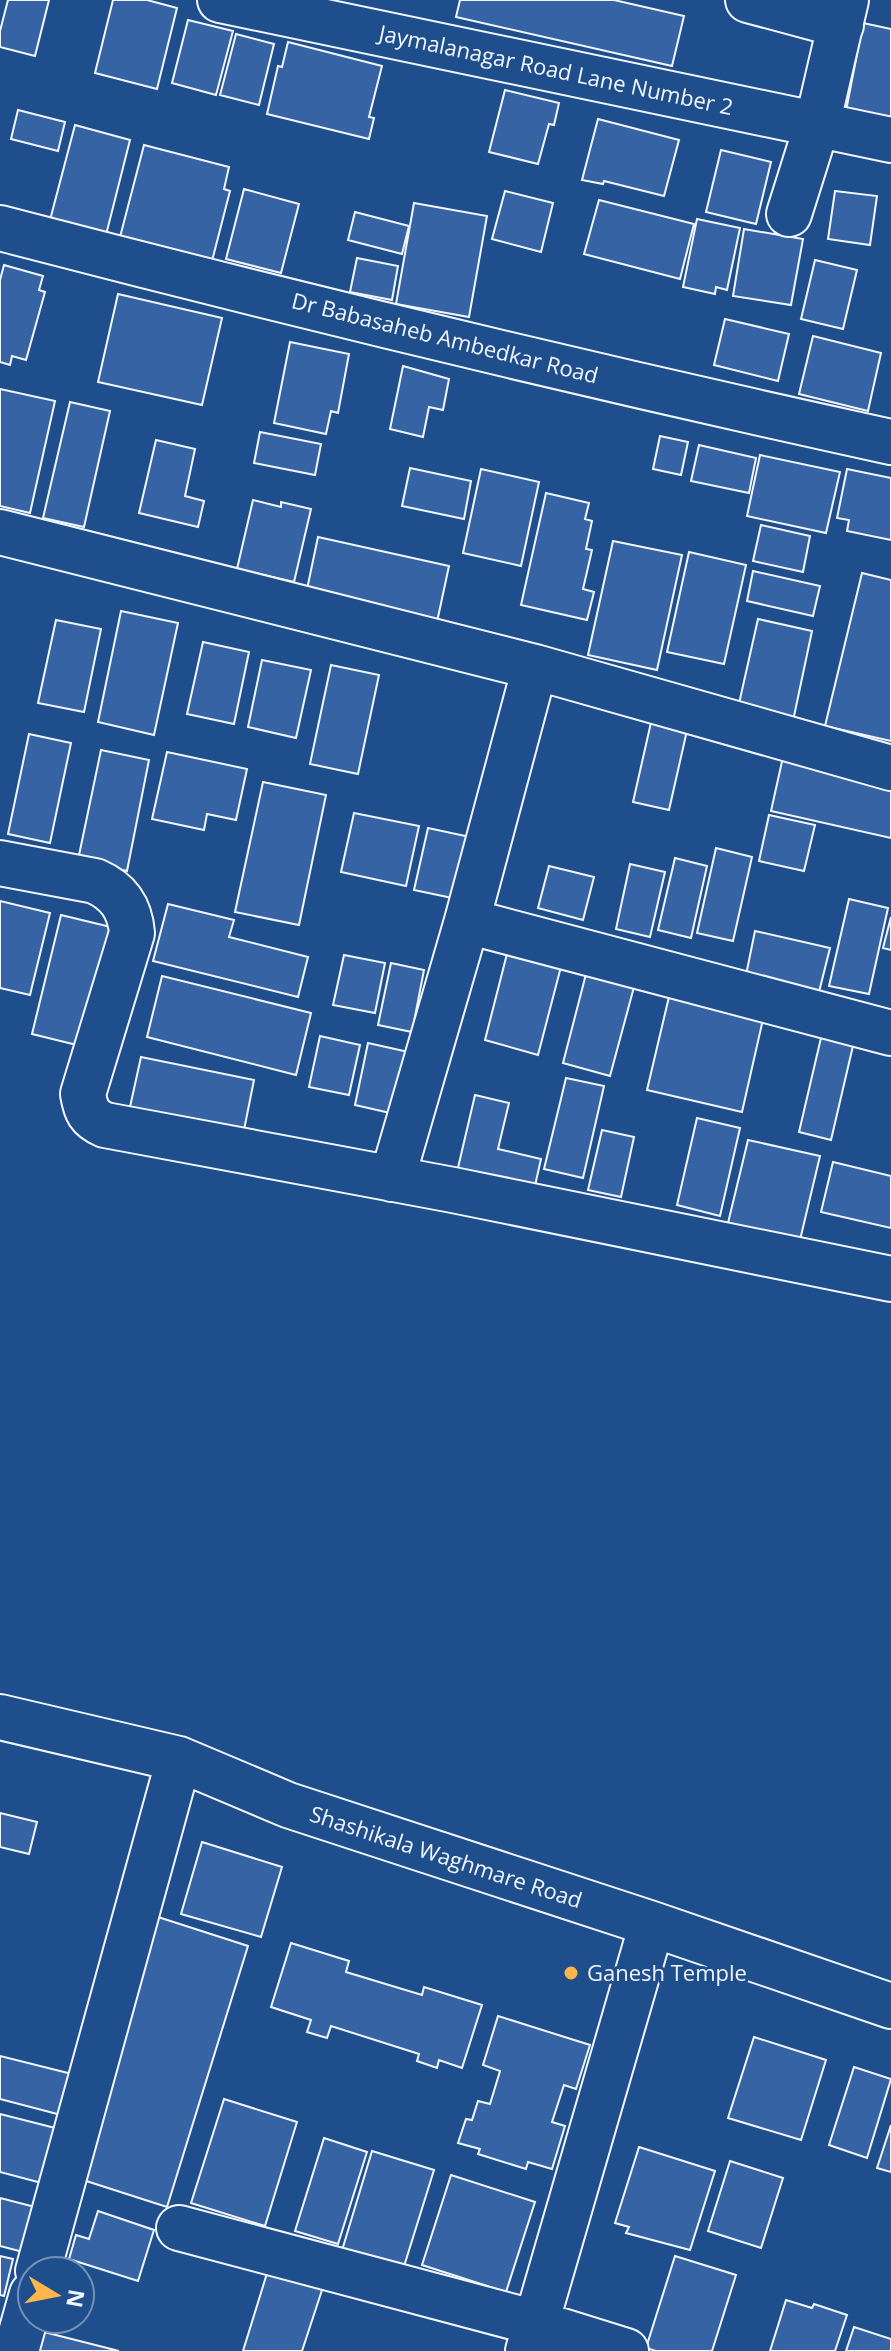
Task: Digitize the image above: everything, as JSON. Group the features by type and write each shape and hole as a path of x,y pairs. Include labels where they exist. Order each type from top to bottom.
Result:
{"street":[{"name":"Jaymalanagar Road Lane Number 2","path":"220,0 891,140"},
{"path":"748,0 843,12 817,125 789,214"},
{"name":"Dr Babasaheb Ambedkar Road","path":"0,228 175,274 649,388 891,442"},
{"path":"0,532 535,667 891,768"},
{"path":"392,1179 467,921 535,667"},
{"path":"0,863 108,886 123,901 131,917 132,933 83,1094 86,1110 93,1120 105,1125 891,1279"},
{"path":"467,921 891,1033"},
{"name":"Shashikala Waghmare Road","path":"0,1717 179,1759 288,1805 891,2006"},
{"path":"42,2255 179,1759"},
{"path":"532,2337 652,1924"},
{"path":"179,2228 532,2337 626,2351"}],"building":[{"path":"8,0 49,0 35,56 0,47 0,31"},
{"path":"113,0 147,0 177,8 157,89 95,73"},
{"path":"460,0 614,0 684,16 672,66 456,17"},
{"path":"188,20 233,31 216,95 172,83"},
{"path":"863,23 891,29 891,120 846,111"},
{"path":"236,34 274,44 259,105 220,95"},
{"path":"288,42 382,66 369,117 374,118 369,139 267,114 278,66 282,67"},
{"path":"505,90 559,103 554,125 549,124 538,164 489,152"},
{"path":"18,110 65,122 58,151 11,139"},
{"path":"598,119 679,140 664,196 604,181 603,184 582,180"},
{"path":"75,125 130,140 106,235 50,220"},
{"path":"144,145 229,167 224,189 230,191 212,261 120,237"},
{"path":"721,150 771,162 756,224 706,212"},
{"path":"244,189 299,204 281,273 226,259"},
{"path":"505,191 553,203 541,252 492,239"},
{"path":"835,191 877,196 870,245 828,239"},
{"path":"599,200 694,224 680,279 584,254"},
{"path":"414,203 487,216 469,317 396,304"},
{"path":"355,212 409,226 402,254 348,240"},
{"path":"697,219 740,228 727,290 716,287 715,294 683,287"},
{"path":"744,229 803,239 791,305 733,296"},
{"path":"357,258 398,266 392,300 350,292"},
{"path":"815,260 857,270 843,329 801,319"},
{"path":"4,265 43,276 39,290 45,292 26,360 12,356 10,365 0,362 0,280"},
{"path":"118,294 222,318 202,405 98,382"},
{"path":"725,319 789,334 778,381 714,365"},
{"path":"813,336 881,353 868,411 799,394"},
{"path":"290,342 349,354 338,413 331,411 326,434 274,423"},
{"path":"403,366 449,379 443,410 429,407 423,437 390,429"},
{"path":"0,389 55,401 30,513 0,506"},
{"path":"70,402 110,411 84,527 43,518"},
{"path":"260,432 321,444 315,475 254,463"},
{"path":"660,436 688,442 681,475 653,469"},
{"path":"156,440 195,449 185,496 204,501 198,527 139,513"},
{"path":"699,445 756,458 749,493 691,481"},
{"path":"760,455 840,472 826,533 747,516"},
{"path":"410,468 471,481 464,519 402,506"},
{"path":"481,469 539,482 521,566 463,553"},
{"path":"847,469 891,478 891,540 847,531 849,520 837,518"},
{"path":"546,493 589,503 585,519 592,521 586,549 592,550 583,589 594,592 587,620 521,605"},
{"path":"253,500 281,507 281,502 311,509 294,582 237,569"},
{"path":"761,525 810,536 803,572 753,561"},
{"path":"318,537 449,566 437,622 306,594"},
{"path":"613,541 682,555 657,670 588,655"},
{"path":"689,552 746,565 724,664 667,652"},
{"path":"753,571 820,586 813,616 747,601"},
{"path":"862,573 891,580 891,741 825,726"},
{"path":"121,611 178,623 154,735 98,722"},
{"path":"758,619 812,631 793,721 738,708"},
{"path":"56,620 101,629 84,712 38,703"},
{"path":"203,642 249,652 234,724 187,714"},
{"path":"262,660 311,670 296,738 248,727"},
{"path":"331,665 379,675 358,774 310,764"},
{"path":"652,718 688,726 669,810 633,802"},
{"path":"29,734 71,743 50,843 8,834"},
{"path":"101,750 149,760 127,871 78,860"},
{"path":"167,752 247,769 236,820 207,814 204,830 152,819"},
{"path":"783,757 891,782 891,838 771,811"},
{"path":"263,782 326,795 299,925 235,912"},
{"path":"354,813 419,826 406,886 341,872"},
{"path":"769,815 815,825 804,871 759,861"},
{"path":"428,828 470,837 457,899 414,890"},
{"path":"716,848 752,857 733,941 697,933"},
{"path":"675,858 707,866 691,938 658,930"},
{"path":"630,864 665,872 650,937 616,929"},
{"path":"549,866 594,877 583,920 538,908"},
{"path":"849,899 888,908 869,994 829,986"},
{"path":"0,901 50,913 30,995 0,988"},
{"path":"168,904 234,920 229,937 308,957 298,997 153,961"},
{"path":"61,915 119,929 89,1048 32,1034"},
{"path":"891,917 891,950 883,948"},
{"path":"755,931 830,948 819,992 746,975"},
{"path":"509,946 563,959 538,1055 485,1040"},
{"path":"344,955 385,963 375,1013 333,1005"},
{"path":"391,963 424,970 412,1032 378,1025"},
{"path":"586,974 634,987 610,1076 563,1063"},
{"path":"162,976 311,1013 296,1075 147,1037"},
{"path":"672,984 766,1006 742,1112 647,1090"},
{"path":"824,1025 856,1033 831,1140 799,1132"},
{"path":"320,1036 360,1045 349,1095 309,1087"},
{"path":"368,1043 413,1053 399,1115 355,1105"},
{"path":"141,1057 254,1080 242,1140 128,1116"},
{"path":"566,1078 604,1086 583,1178 544,1169"},
{"path":"475,1095 509,1103 498,1149 541,1159 534,1190 457,1172"},
{"path":"697,1118 740,1128 720,1216 677,1205"},
{"path":"602,1130 634,1137 621,1197 588,1190"},
{"path":"748,1140 820,1156 800,1240 728,1223"},
{"path":"833,1162 891,1176 891,1228 821,1212"},
{"path":"0,1813 37,1822 29,1854 0,1847"},
{"path":"202,1842 282,1867 261,1937 181,1914"},
{"path":"158,1917 248,1946 167,2207 77,2178"},
{"path":"291,1943 349,1961 346,1972 422,1995 424,1987 482,2005 462,2068 439,2060 437,2068 417,2061 419,2054 331,2026 327,2038 307,2032 311,2020 271,2007"},
{"path":"498,2016 590,2045 576,2089 564,2085 552,2122 565,2126 552,2169 528,2162 526,2169 478,2154 480,2149 458,2143 466,2119 472,2120 478,2101 490,2104 500,2071 483,2065"},
{"path":"754,2037 826,2060 801,2140 728,2118"},
{"path":"0,2056 72,2074 61,2115 0,2099"},
{"path":"854,2067 891,2079 867,2158 829,2145"},
{"path":"224,2099 297,2122 265,2226 191,2203"},
{"path":"0,2114 67,2131 53,2186 0,2172"},
{"path":"891,2125 891,2172 877,2168"},
{"path":"324,2138 367,2152 338,2244 295,2231"},
{"path":"639,2147 715,2171 690,2250 626,2233 629,2227 615,2223"},
{"path":"372,2151 434,2170 401,2276 340,2257"},
{"path":"730,2161 783,2178 761,2248 708,2231"},
{"path":"451,2175 535,2202 506,2292 422,2265"},
{"path":"0,2198 35,2207 23,2252 0,2246"},
{"path":"98,2211 154,2230 138,2281 96,2268 96,2255 70,2255 76,2235 89,2239"},
{"path":"0,2256 13,2259 4,2296 0,2295"},
{"path":"675,2256 736,2275 712,2351 656,2351 646,2348"},
{"path":"268,2270 323,2287 302,2351 243,2351"},
{"path":"786,2300 812,2308 814,2304 847,2315 835,2351 770,2351"},
{"path":"854,2327 891,2339 891,2351 846,2351"},
{"path":"39,2335 56,2335 119,2351 35,2351"}],"place":[{"name":"Ganesh Temple","path":"571,1973"}]}
